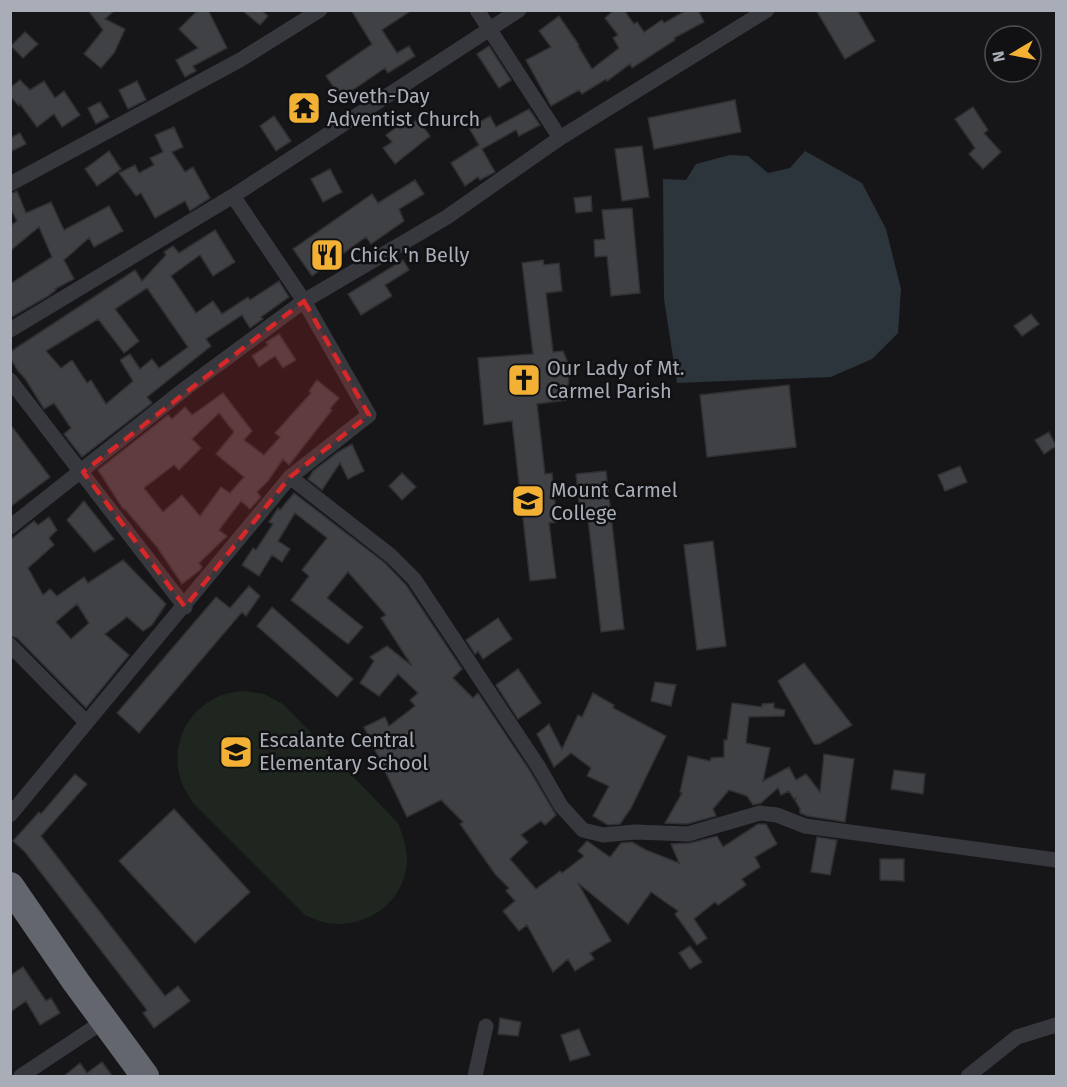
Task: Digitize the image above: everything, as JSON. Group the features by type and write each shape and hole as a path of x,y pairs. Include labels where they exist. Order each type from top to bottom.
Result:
{"highway":[{"path":"10,886 145,1077"}],"street":[{"path":"10,184 240,60 320,10"},
{"path":"477,10 560,138"},
{"path":"10,330 233,196 519,10"},
{"path":"10,527 83,472 186,388 304,301 447,217 560,138 767,10"},
{"path":"10,815 185,607 290,477 369,414 304,301 233,196"},
{"path":"10,380 185,607"},
{"path":"290,477 391,556 414,579 538,766 561,806 583,831 603,836 635,832 688,834 760,813 777,815 805,826 1056,860"},
{"path":"10,645 86,722"},
{"path":"21,1077 104,1021"},
{"path":"969,1077 1017,1038 1056,1025"},
{"path":"475,1077 486,1026"}],"highlighted area":[{"path":"304,301 369,415 290,477 185,607 83,472"}],"shaded area":[{"path":"805,151 862,183 886,229 901,289 898,333 872,359 831,377 677,383 664,299 663,179 686,180 696,164 730,155 748,156 768,173 790,168"},
{"path":"243,691 264,694 283,704 398,823 406,848 407,864 398,891 380,911 368,918 341,924 316,920 305,915 192,802 182,784 178,768 180,742 184,731 198,710 208,702 223,695"}],"building":[{"path":"88,10 115,10 105,19 125,29 114,53 101,68 84,54 103,30"},
{"path":"198,10 208,10 227,48 193,66 196,71 185,77 176,60 198,48 179,29"},
{"path":"242,10 261,10 268,16 260,25"},
{"path":"351,10 412,10 382,30 397,53 409,46 415,56 388,73 385,68 341,98 326,76 372,44"},
{"path":"614,10 624,10 634,24 637,22 644,32 662,20 664,23 687,10 698,10 704,22 674,38 675,40 632,68 630,64 607,81 606,79 582,94 579,90 551,106 526,60 551,47 539,31 559,16 592,69 619,48 613,38 618,35 605,18"},
{"path":"816,10 857,10 875,41 845,59"},
{"path":"25,32 38,44 23,58 11,46"},
{"path":"489,46 511,80 499,88 477,54"},
{"path":"20,80 30,90 44,81 55,98 64,91 80,115 62,127 54,114 37,127 20,104 19,106 10,96 10,88"},
{"path":"137,81 146,100 128,109 119,90"},
{"path":"304,91 319,111 305,122 290,102"},
{"path":"735,100 741,132 654,149 648,118"},
{"path":"100,102 109,117 96,124 88,108"},
{"path":"973,107 988,130 984,133 1001,152 983,169 969,154 975,148 955,119"},
{"path":"529,109 540,125 519,136 516,130 482,149 495,172 480,180 478,177 465,186 451,163 479,145 469,128 490,116 496,127"},
{"path":"274,116 291,141 276,151 260,126"},
{"path":"418,119 430,136 395,164 383,148 392,142 386,135 402,123 406,128"},
{"path":"174,127 183,147 172,152 185,172 193,167 210,198 190,211 185,201 155,218 141,193 136,196 119,173 135,165 139,173 154,165 150,158 163,152 155,135"},
{"path":"20,133 26,144 10,152 10,138"},
{"path":"642,146 649,197 622,201 615,149"},
{"path":"109,151 121,169 97,186 85,169"},
{"path":"330,169 342,192 323,202 311,179"},
{"path":"415,180 424,194 399,209 404,221 371,244 366,237 312,276 293,249 372,194 378,203"},
{"path":"17,191 26,213 51,202 64,230 109,206 123,231 94,247 89,238 64,260 74,279 10,318 10,284 52,257 39,227 10,251 10,226 17,221 10,208 10,194"},
{"path":"591,196 592,211 576,213 574,198"},
{"path":"632,208 640,293 611,296 607,256 595,257 594,240 605,239 602,210"},
{"path":"215,230 235,262 213,276 200,255 171,276 196,313 213,301 222,314 248,297 250,300 279,281 289,297 250,328 242,315 206,339 211,346 147,397 152,403 82,457 64,434 71,428 54,403 44,409 10,358 10,352 135,270 142,281 166,255 164,252 173,246 179,253","holes":["147,288 188,347 159,368 152,359 140,369 130,354 120,360 133,381 106,404 91,380 87,383 72,360 61,368 46,351 98,319 124,353 139,341 115,309"]},
{"path":"403,260 409,270 385,285 392,296 361,315 348,294"},
{"path":"543,260 544,265 559,263 562,291 546,293 553,352 563,351 570,368 566,400 537,404 545,474 552,473 557,522 549,523 556,578 530,581 512,421 484,425 478,358 533,354 522,263"},
{"path":"1031,314 1039,324 1022,336 1014,326"},
{"path":"279,334 296,360 283,368 275,356 259,367 252,356 268,345 266,342"},
{"path":"317,380 339,398 289,465 283,459 268,481 257,492 261,497 250,509 241,501 219,530 227,536 199,563 202,567 200,570 182,584 157,547 123,509 98,470 168,415 172,419 185,407 192,415 223,393 252,431 244,440 264,455 280,437 275,433 311,393 309,391","holes":["219,413 234,432 216,454 244,477 230,493 221,487 200,516 182,495 163,512 144,488 174,465 179,470 201,448 192,439"]},
{"path":"789,385 796,447 707,457 700,395"},
{"path":"10,424 50,477 10,507"},
{"path":"1049,432 1056,446 1044,454 1035,440"},
{"path":"352,444 364,471 348,479 340,463 322,490 308,479 313,471"},
{"path":"960,466 967,482 945,491 938,475"},
{"path":"606,471 624,629 601,632 588,519 581,519 576,474"},
{"path":"402,473 416,487 402,500 389,486"},
{"path":"294,493 385,563 406,585 462,669 453,678 473,698 478,693 530,771 556,815 545,825 541,821 521,835 528,842 510,859 536,889 584,856 578,851 587,841 610,857 621,843 632,842 679,863 671,844 690,843 717,836 723,847 758,824 766,824 777,844 755,857 760,867 742,879 746,885 718,905 715,902 694,919 707,938 697,945 675,914 678,911 651,892 628,924 578,883 611,941 590,953 594,959 575,971 568,959 553,972 527,925 519,931 503,911 515,901 506,891 509,888 495,874 460,824 463,822 441,800 407,817 364,727 385,717 389,726 415,706 410,700 418,693 398,674 379,696 360,683 374,661 370,657 387,646 412,666 381,618 386,615 348,572 327,598 363,627 348,644 291,600 309,576 302,570 327,538 295,513 278,541 290,549 282,562 272,555 259,576 242,565 253,548 256,550 273,524 269,522 278,508 280,510"},
{"path":"84,501 114,539 94,552 67,520"},
{"path":"49,517 57,530 49,538 54,545 28,568 43,595 50,589 57,596 84,577 88,583 123,560 166,604 152,625 143,631 127,617 105,634 129,655 86,708 17,638 10,636 10,540 34,521 38,525","holes":["77,604 89,623 71,639 56,622"]},
{"path":"713,541 726,646 697,650 684,545"},
{"path":"249,586 260,596 246,616 242,612 139,733 117,713 216,597 230,608"},
{"path":"272,607 353,679 337,697 257,626"},
{"path":"498,618 512,639 483,659 478,651 475,654 466,640"},
{"path":"804,663 852,725 819,744 814,744 778,681"},
{"path":"518,669 541,703 518,719 496,685"},
{"path":"655,682 676,685 671,706 651,701"},
{"path":"593,693 614,705 613,708 666,736 631,808 620,824 608,825 593,816 609,786 587,776 591,768 571,753 554,767 537,734 549,724 562,749 578,715 582,717"},
{"path":"732,703 762,707 762,704 774,703 774,708 785,710 784,716 749,717 746,743 770,748 763,781 789,767 796,780 806,774 820,792 824,754 854,759 845,822 800,813 796,798 794,799 789,791 781,795 778,788 761,803 753,805 747,796 729,790 713,809 716,816 687,824 665,823 682,793 680,792 688,756 710,761 711,758 724,757 724,740 727,740"},
{"path":"894,770 925,774 923,794 891,789"},
{"path":"75,774 87,784 41,836 165,996 178,986 190,1001 154,1028 143,1013 147,1010 25,852 13,841 39,812 41,814"},
{"path":"174,809 250,892 195,943 119,861"},
{"path":"817,837 837,840 830,875 811,872"},
{"path":"880,859 904,859 904,881 880,880"},
{"path":"690,946 702,962 690,969 679,953"},
{"path":"23,967 46,1001 51,998 60,1013 40,1025 26,1001 10,1012 10,976"},
{"path":"500,1018 521,1022 518,1036 498,1034"},
{"path":"579,1029 590,1055 570,1061 561,1035"},
{"path":"102,1062 113,1077 63,1077 80,1063 87,1073"}],"place":[{"name":"Seveth-Day Adventist Church","path":"304,108"},
{"name":"Chick 'n Belly","path":"327,255"},
{"name":"Our Lady of Mt. Carmel Parish","path":"524,380"},
{"name":"Mount Carmel College","path":"528,501"},
{"name":"Escalante Central Elementary School","path":"236,752"}]}
